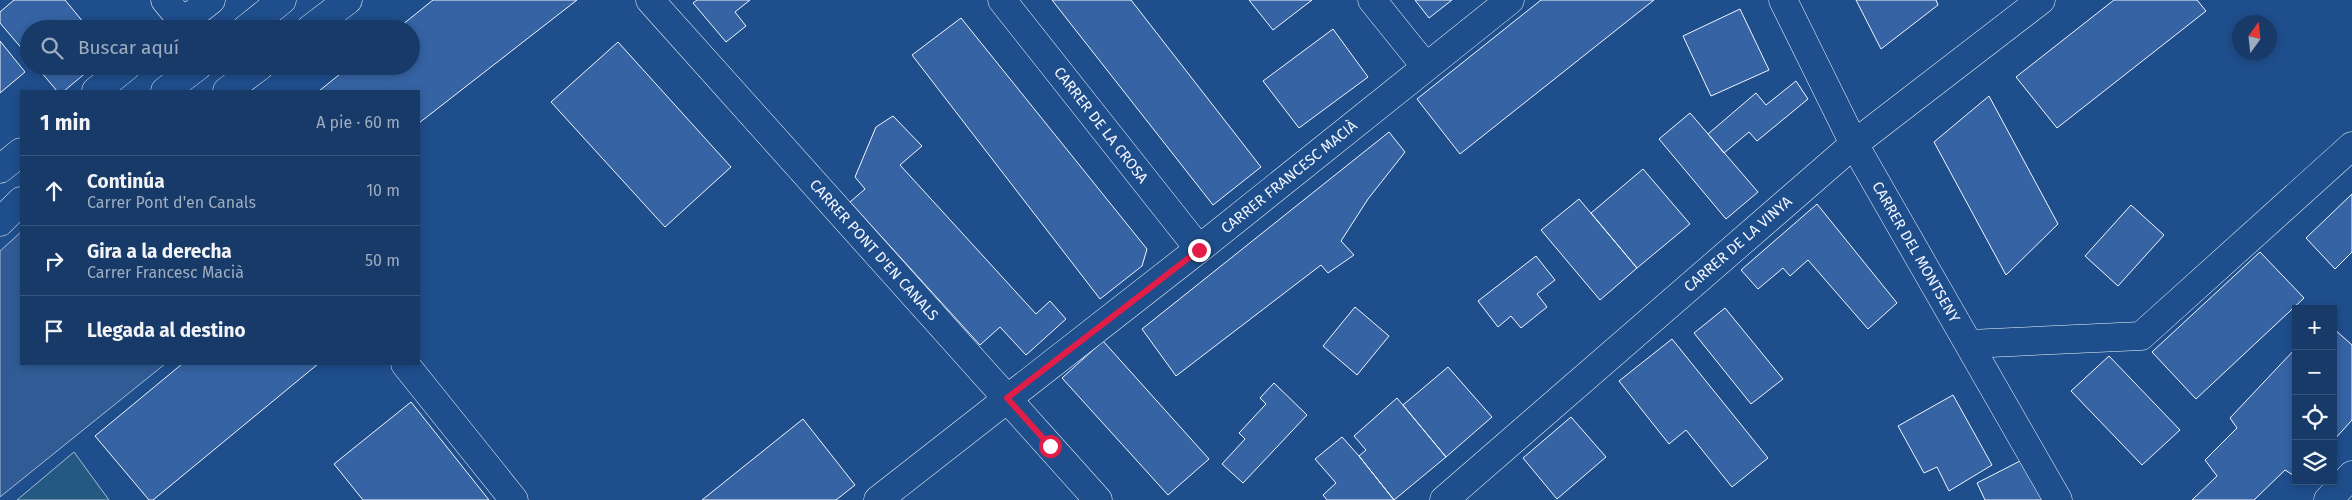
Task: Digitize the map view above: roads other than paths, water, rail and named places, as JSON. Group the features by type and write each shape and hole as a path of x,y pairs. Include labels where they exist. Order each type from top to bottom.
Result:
{"street":[{"path":"165,0 175,20"},
{"path":"184,20 210,0"},
{"path":"257,20 282,0"},
{"path":"322,20 348,0"},
{"name":"CARRER PONT D'EN CANALS","path":"650,0 1098,500"},
{"name":"CARRER DE LA CROSA","path":"1002,0 1199,250"},
{"path":"1372,0 1426,68"},
{"name":"CARRER FRANCESC MACIÀ","path":"878,500 1199,250 1510,0"},
{"name":"CARRER DEL MONTSENY","path":"1783,0 1854,144 2058,500"},
{"name":"CARRER DE LA VINYA","path":"1444,500 1854,144 2041,0"},
{"path":"97,90 116,75"},
{"path":"166,90 186,75"},
{"path":"229,90 248,75"},
{"path":"1969,344 2141,336 2352,146"},
{"path":"0,169 20,153"},
{"path":"0,222 20,202"},
{"path":"406,365 514,500"},
{"path":"2328,500 2352,475"}]}
